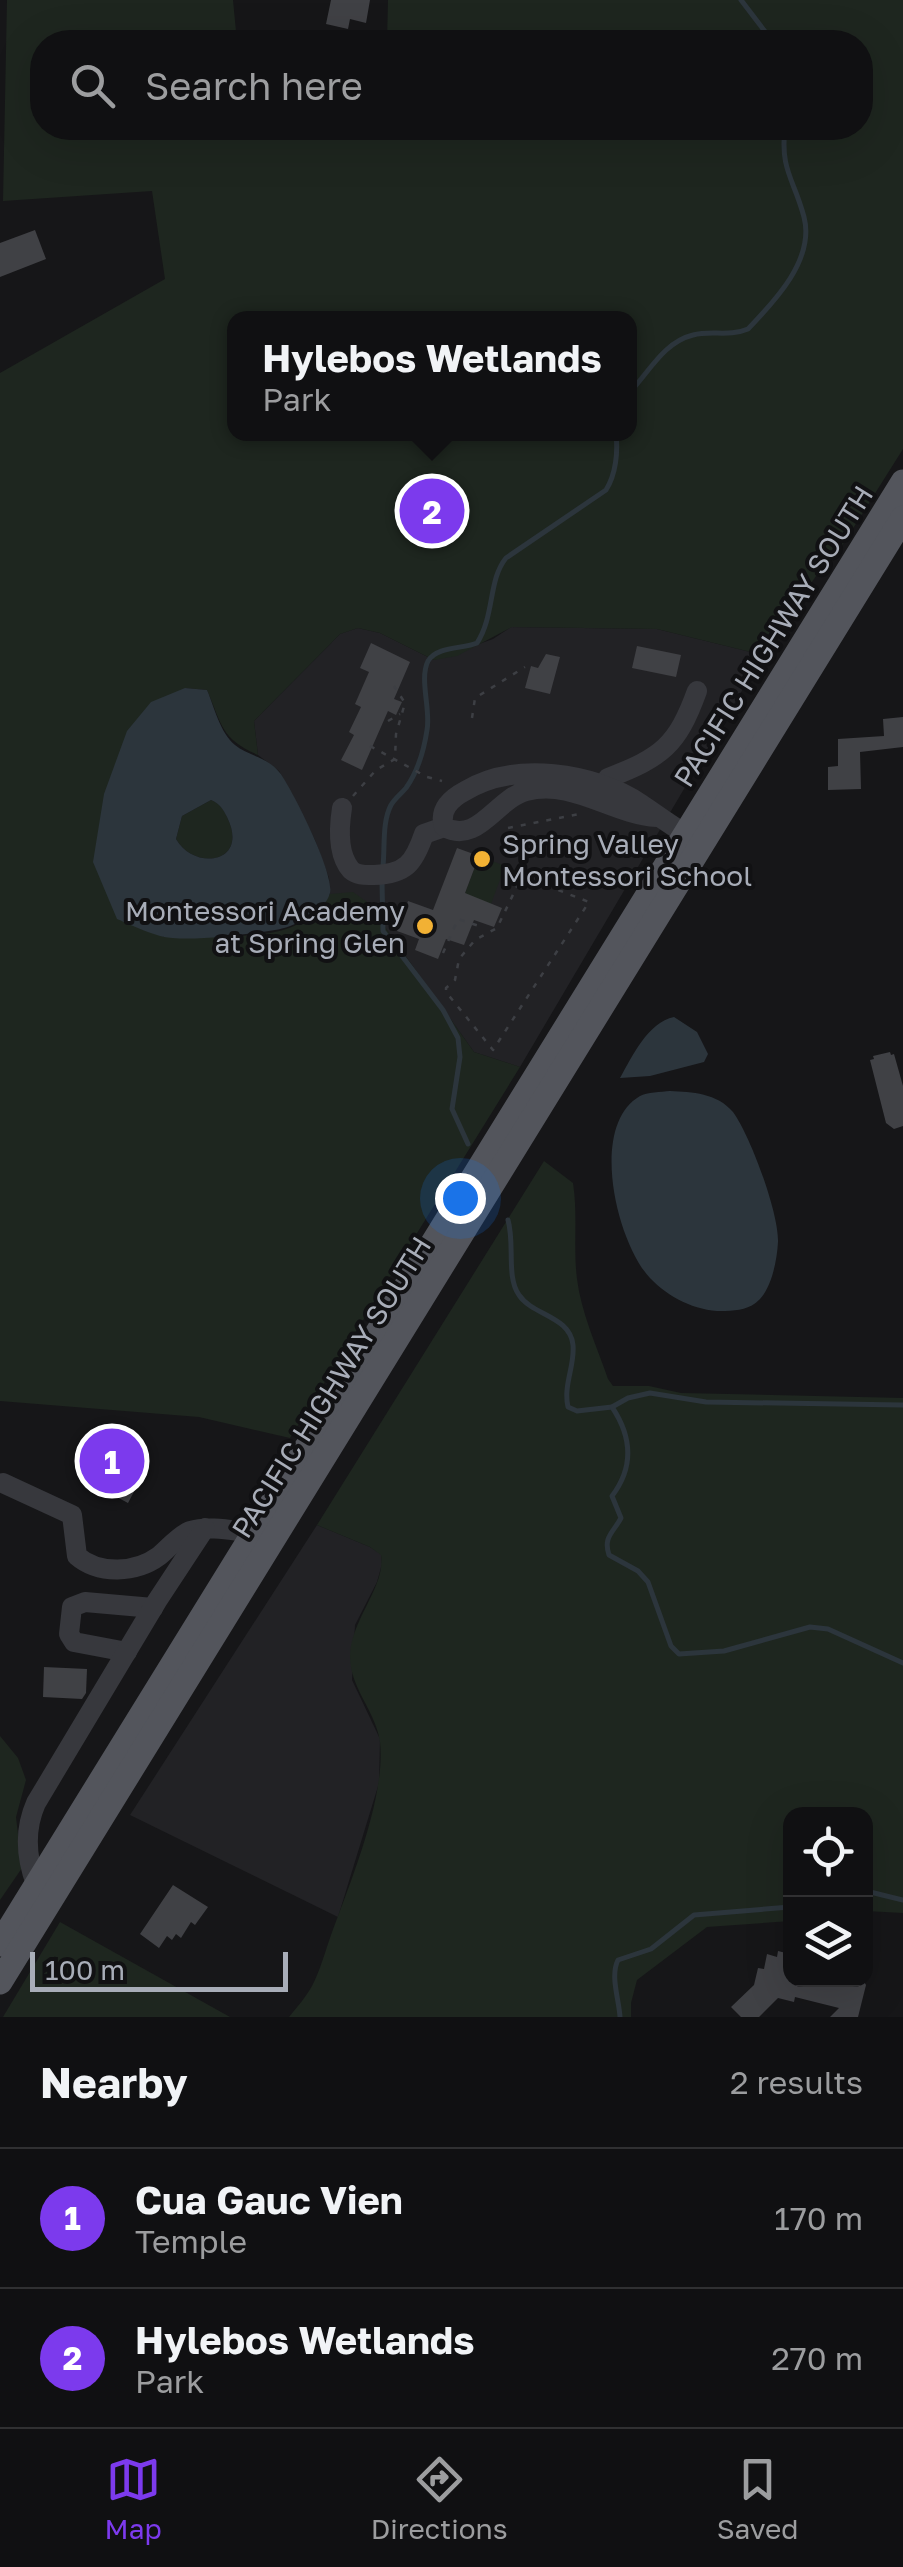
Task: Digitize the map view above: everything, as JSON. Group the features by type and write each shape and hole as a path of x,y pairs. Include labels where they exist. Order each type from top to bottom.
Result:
{"main road":[{"name":"PACIFIC HIGHWAY SOUTH","path":"0,1944 903,482"},
{"name":"PACIFIC HIGHWAY SOUTH","path":"0,1982 686,884 903,518"}],"lane":[{"path":"609,789 608,778 654,759 674,738 697,691"},
{"path":"444,827 444,808 483,780 502,775 565,775 641,804 686,834"},
{"path":"342,808 338,837 350,869 360,875 407,869 424,834 444,827 466,832 520,792 542,788 567,790 634,816 656,817"},
{"path":"3,1483 72,1515 77,1556 93,1566 124,1569 147,1563 185,1533 205,1528 254,1534"},
{"path":"36,1884 28,1858 30,1819 47,1782 205,1528"},
{"path":"127,1652 74,1642 69,1634 72,1607 85,1602 153,1608"}],"path":[{"path":"472,718 475,698 526,667"},
{"path":"342,808 376,770 394,759 405,703 394,686"},
{"path":"388,721 402,712"},
{"path":"370,746 427,777"},
{"path":"466,832 578,814"},
{"path":"522,876 589,902 493,1050 446,992 456,980 459,959 475,940 496,928 522,876"},
{"path":"443,953 458,919 479,926"}],"shaded area":[{"path":"7,0 233,0 236,30 30,30 30,140 873,140 873,30 387,30 388,0 903,0 903,449 823,576 816,576 763,655 657,629 512,627 457,656 434,660 380,633 358,628 340,634 254,721 258,755 230,737 207,690 185,688 163,937 276,932 295,926 330,894 353,892 367,902 474,1052 520,1067 290,1438 199,1417 0,1401 0,373 165,279 152,191 3,201"},
{"name":"Spring Valley Montessori School","path":"511,627 657,629 763,655 520,1067 474,1052 367,902 330,894 329,878 315,840 294,798 279,771 258,755 254,721 340,634 358,628 380,633 434,660 493,639"},
{"path":"185,688 207,690 230,740 280,773 311,832 330,883 327,900 315,912 282,929 201,938 160,936 117,919 93,862 104,794 127,731 151,702","holes":["211,800 221,807 232,833 231,845 217,858 195,856 176,839 182,816"]},
{"path":"211,800 221,807 232,833 231,845 217,858 195,856 176,839 182,816"},
{"path":"479,856 505,866 491,904 464,896"},
{"path":"674,1017 697,1032 708,1054 704,1062 650,1076 620,1078 649,1033"},
{"path":"670,1091 704,1095 727,1106 740,1123 762,1175 774,1213 777,1249 768,1287 748,1307 715,1311 666,1292 650,1278 627,1239 613,1185 615,1132 624,1111 640,1096"},
{"path":"544,1161 573,1183 579,1291 613,1386 649,1386 681,1393 903,1398 903,1913 873,1911 873,1807 783,1807 783,1922 707,1927 637,1980 631,2017 289,2017 310,1990 320,1968 365,1840 380,1764 378,1731 354,1679 350,1656 356,1629 378,1579 381,1555 317,1525"},
{"path":"317,1525 370,1547 381,1554 382,1564 355,1625 352,1680 380,1739 379,1783 338,1917 130,1815"},
{"path":"0,1736 18,1758 26,1780 16,1817 22,1868 0,1900"},
{"path":"60,1922 221,2012 230,2017 3,2017"}],"building":[{"path":"331,0 370,0 366,23 350,19 348,29 326,24"},
{"path":"35,230 46,259 0,277 0,243"},
{"path":"371,643 410,662 394,699 402,702 396,715 388,711 362,770 341,760 354,735 349,732 361,707 355,704 369,672 360,668"},
{"path":"637,646 681,655 676,677 632,668"},
{"path":"546,654 560,657 550,694 525,688 531,666 538,668"},
{"path":"903,717 903,747 860,752 861,789 828,790 828,767 838,766 838,739 884,736 883,719"},
{"path":"457,848 479,856 465,893 502,908 494,927 474,920 464,945 446,939 438,959 415,950 419,939 397,931 408,901 433,910"},
{"path":"894,1054 903,1086 903,1126 894,1129 886,1123 870,1060"},
{"path":"114,1433 131,1442 124,1454 147,1467 128,1503 111,1494 116,1486 93,1468"},
{"path":"44,1667 87,1669 82,1699 43,1697"},
{"path":"173,1885 208,1907 181,1938 176,1934 172,1940 167,1936 159,1948 140,1934"},
{"path":"778,1951 783,1952 783,1987 866,1987 858,2017 830,2017 839,2008 795,1997 794,2002 778,1998 759,2017 741,2017 731,2007 754,1985 758,1968 764,1969 767,1954 777,1957"}],"waterway":[{"path":"741,0 764,30"},
{"path":"637,384 665,351 683,339 748,329 790,278 804,248 806,233 786,165 784,140"},
{"path":"383,866 388,812 410,781 424,745 428,661 444,650 477,643 487,621 496,577 506,558 606,490 616,463 616,441"},
{"path":"382,882 383,931 443,1010 458,1038 460,1057 452,1109 468,1144"},
{"path":"508,1220 515,1288 525,1302 558,1322 570,1335 573,1353 568,1407 577,1411 612,1407 624,1429 627,1463 612,1496 621,1518 610,1535 607,1549 609,1555 638,1571 648,1582 671,1646 679,1654 724,1651 810,1627 828,1629 903,1663"},
{"path":"612,1407 650,1393 706,1402 903,1405"},
{"path":"873,1893 903,1900"},
{"path":"620,2017 615,1980 618,1960 651,1949 694,1915 783,1908"}],"place":[{"name":"Hylebos Wetlands","path":"432,511"},
{"name":"Spring Valley Montessori School","path":"482,859"},
{"name":"Montessori Academy at Spring Glen","path":"425,926"},
{"name":"Cua Gauc Vien","path":"112,1461"}]}
